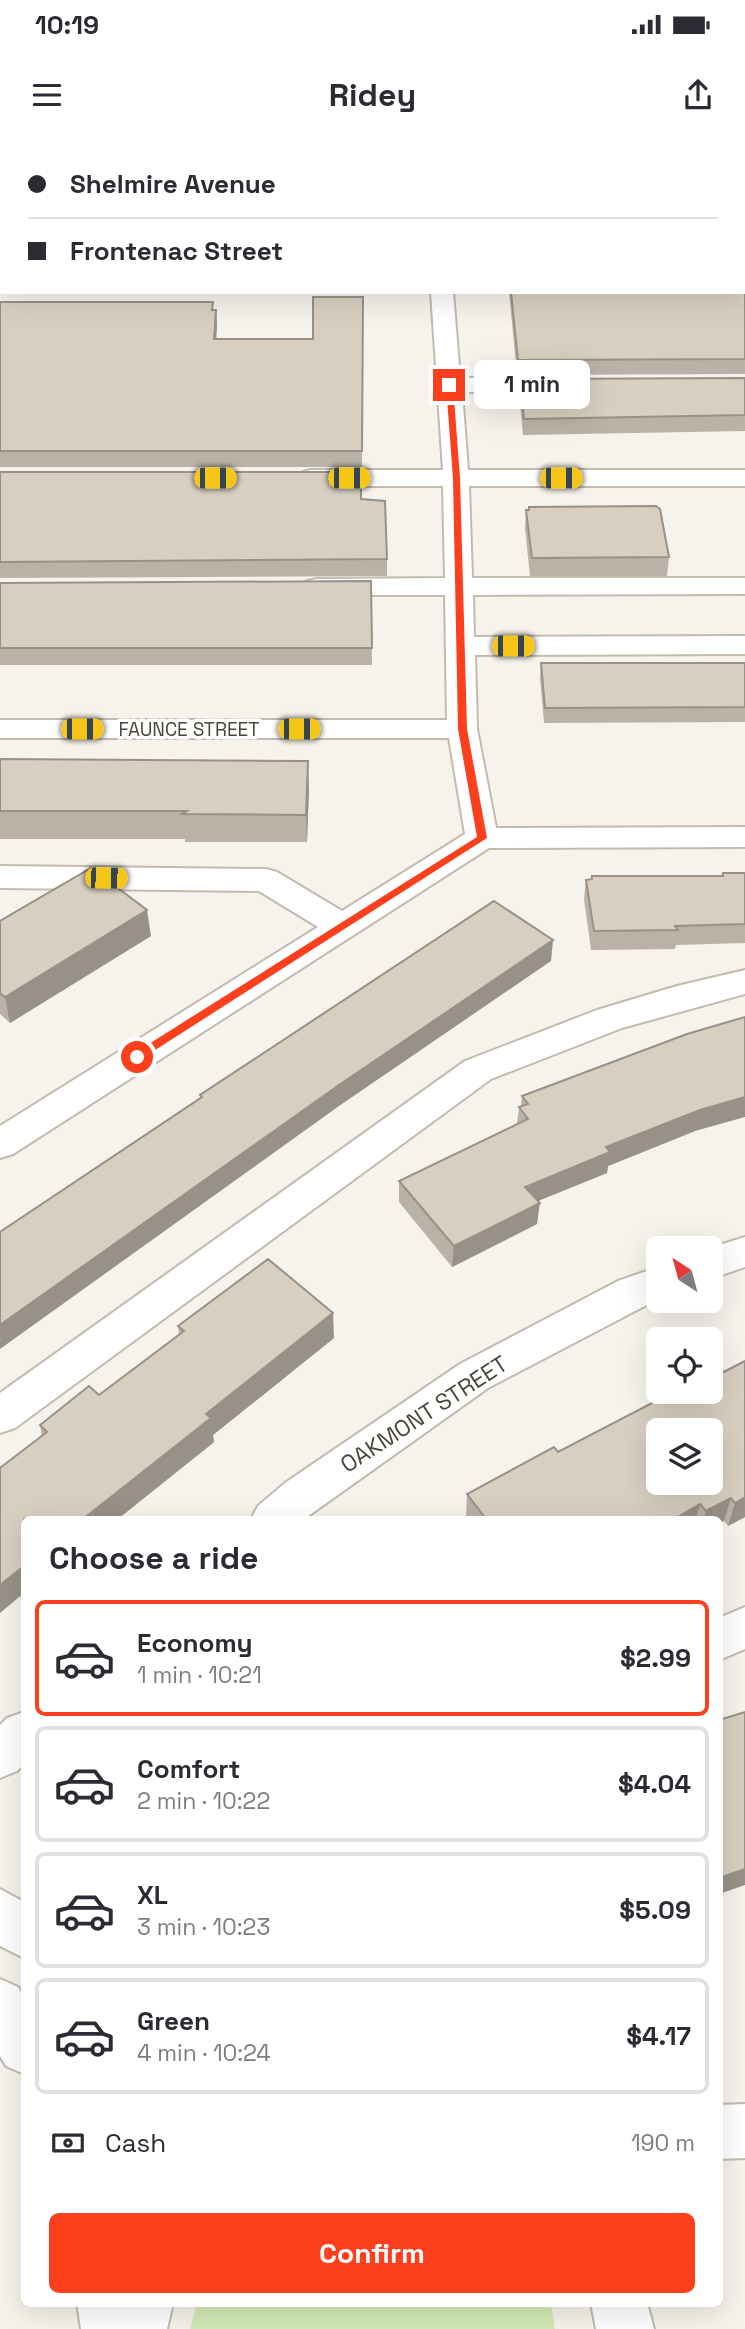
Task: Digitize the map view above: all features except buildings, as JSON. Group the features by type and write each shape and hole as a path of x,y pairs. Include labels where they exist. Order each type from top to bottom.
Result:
{"street":[{"path":"442,294 456,478 463,729 482,838"},
{"path":"449,385 597,384"},
{"path":"290,478 745,478"},
{"path":"292,587 745,586"},
{"path":"461,646 745,645"},
{"name":"FAUNCE STREET","path":"0,729 463,729"},
{"path":"0,1144 482,838 745,837"},
{"path":"0,877 266,880 343,927"},
{"path":"0,1416 478,1070 530,1047 682,995 745,982"},
{"path":"723,1260 745,1252"},
{"name":"OAKMONT STREET","path":"277,1516 300,1496 474,1376 632,1292 646,1287"},
{"path":"723,1637 745,1628"},
{"path":"0,1755 21,1737"},
{"path":"0,1914 21,1932"},
{"path":"0,2005 21,2043"},
{"path":"723,2132 745,2131"},
{"path":"106,2307 110,2329"},
{"path":"138,2329 144,2307"},
{"path":"620,2307 625,2329"}],"green space":[{"path":"196,2307 552,2307 555,2329 190,2329"}],"route":[{"path":"137,1057 482,838 463,729 456,478 449,385"}]}
